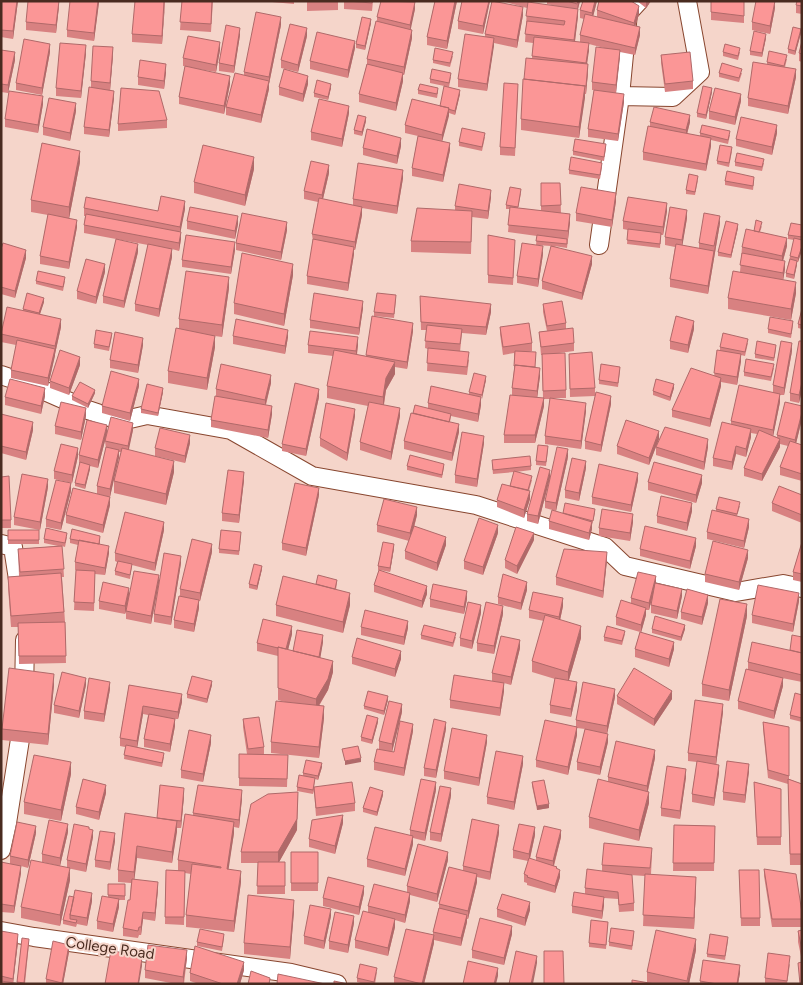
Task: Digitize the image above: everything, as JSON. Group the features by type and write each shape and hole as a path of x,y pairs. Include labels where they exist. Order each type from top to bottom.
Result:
{"street":[{"path":"599,245 620,96 628,13 639,1"},
{"path":"620,96 673,97 700,72 687,1"},
{"path":"1,375 31,385 88,410 121,421 147,415 231,430 312,476 476,506 605,547 625,566 736,592 783,584 802,588"},
{"path":"1,544 13,547 25,629 23,722 1,850"},
{"name":"College Road","path":"1,931 291,973 337,984"}],"building":[{"path":"1,1 17,1 13,31 1,30"},
{"path":"28,1 59,1 56,25 26,22"},
{"path":"70,1 98,1 94,33 67,30"},
{"path":"135,1 164,1 162,36 132,34"},
{"path":"182,1 212,1 211,24 180,22"},
{"path":"347,1 372,1 372,3"},
{"path":"381,1 415,2 410,25 377,17"},
{"path":"435,1 455,1 447,41 427,37"},
{"path":"462,1 489,1 483,26 458,21"},
{"path":"492,1 523,7 517,40 485,34"},
{"path":"567,1 578,1 577,4"},
{"path":"583,1 595,1 592,13 580,10"},
{"path":"599,1 631,1 639,6 634,23 597,10"},
{"path":"711,1 744,1 744,16 711,12"},
{"path":"756,1 775,1 770,26 752,22"},
{"path":"797,1 802,1 802,6 796,5"},
{"path":"528,2 578,9 574,40 525,34 527,21 564,25 565,21 526,16"},
{"path":"256,12 281,17 269,77 244,72"},
{"path":"585,14 640,27 635,48 580,35"},
{"path":"362,17 371,19 365,46 356,44"},
{"path":"376,21 412,30 404,67 367,59"},
{"path":"290,24 307,28 298,65 281,60"},
{"path":"226,25 240,28 234,66 219,63"},
{"path":"793,27 801,29 795,51 788,49"},
{"path":"754,31 766,34 762,53 750,51"},
{"path":"317,32 355,41 348,70 310,61"},
{"path":"465,34 494,38 487,84 458,79"},
{"path":"188,36 220,42 216,65 183,58"},
{"path":"534,37 589,43 586,63 532,56"},
{"path":"24,39 50,44 42,88 16,83"},
{"path":"802,41 802,54 799,53"},
{"path":"60,43 86,45 81,91 56,88"},
{"path":"725,44 740,48 738,56 723,52"},
{"path":"93,46 113,47 110,83 91,81"},
{"path":"596,47 620,50 616,85 592,82"},
{"path":"435,48 453,52 450,63 433,60"},
{"path":"1,50 15,52 8,85 1,84"},
{"path":"769,51 787,55 784,66 767,62"},
{"path":"690,52 693,81 665,84 661,55"},
{"path":"526,58 588,64 586,86 524,79"},
{"path":"140,60 166,64 164,81 138,77"},
{"path":"753,62 796,69 788,106 748,98"},
{"path":"722,63 742,69 739,78 719,73"},
{"path":"367,64 403,73 396,103 359,94"},
{"path":"185,66 230,76 224,106 179,97"},
{"path":"284,69 308,76 303,94 279,87"},
{"path":"432,69 451,73 449,83 430,79"},
{"path":"235,73 269,81 261,115 226,107"},
{"path":"523,79 585,86 579,127 521,119"},
{"path":"317,80 331,84 328,97 314,93"},
{"path":"504,83 518,84 515,148 500,147"},
{"path":"420,84 438,88 437,94 418,90"},
{"path":"444,86 460,90 455,111 440,106"},
{"path":"703,86 712,88 706,115 697,113"},
{"path":"89,87 114,91 109,130 84,127"},
{"path":"121,88 159,91 167,120 118,124"},
{"path":"715,88 741,94 735,117 709,111"},
{"path":"594,90 624,94 618,134 588,129"},
{"path":"9,91 43,96 38,125 5,119"},
{"path":"49,98 76,103 70,133 43,127"},
{"path":"319,99 349,106 342,139 311,132"},
{"path":"412,99 449,108 442,135 405,125"},
{"path":"654,107 690,115 686,130 650,122"},
{"path":"358,115 366,117 362,132 354,130"},
{"path":"741,117 777,125 772,147 736,139"},
{"path":"702,125 730,131 728,140 700,133"},
{"path":"648,126 711,138 706,164 643,152"},
{"path":"462,128 485,133 482,147 459,142"},
{"path":"367,129 401,138 397,156 363,148"},
{"path":"418,136 450,143 443,175 412,168"},
{"path":"575,139 606,144 604,157 573,151"},
{"path":"42,143 80,151 69,207 31,200"},
{"path":"203,145 254,157 245,195 194,182"},
{"path":"720,145 732,147 729,163 717,161"},
{"path":"737,153 764,159 762,167 735,162"},
{"path":"571,157 602,163 600,175 569,170"},
{"path":"311,161 329,165 322,195 304,191"},
{"path":"358,163 403,170 397,206 353,199"},
{"path":"727,171 754,177 753,186 725,181"},
{"path":"689,174 698,176 695,192 686,190"},
{"path":"541,183 560,183 561,205 541,206"},
{"path":"459,184 491,190 488,211 455,206"},
{"path":"510,187 521,189 518,207 506,205"},
{"path":"581,187 616,193 612,220 576,213"},
{"path":"161,196 185,201 180,227 84,208 86,197 158,211"},
{"path":"628,197 667,203 663,227 623,221"},
{"path":"319,198 362,207 355,242 312,234"},
{"path":"190,207 238,216 235,231 187,221"},
{"path":"510,207 570,214 568,231 508,225"},
{"path":"670,207 687,210 682,240 665,237"},
{"path":"417,208 472,211 471,242 411,241"},
{"path":"242,213 287,222 281,252 236,243"},
{"path":"704,213 720,216 714,246 699,243"},
{"path":"48,214 77,220 69,262 40,256"},
{"path":"86,214 181,232 179,243 84,225"},
{"path":"756,220 762,222 759,232 754,231"},
{"path":"726,221 738,224 731,255 718,252"},
{"path":"791,223 802,225 802,237 788,235"},
{"path":"628,229 661,233 660,244 627,240"},
{"path":"746,229 787,238 782,256 742,247"},
{"path":"186,235 235,242 231,267 182,260"},
{"path":"488,235 515,240 513,278 488,275"},
{"path":"537,235 567,239 567,244 536,241"},
{"path":"794,238 802,240 798,258 790,256"},
{"path":"116,239 138,244 124,301 103,296"},
{"path":"313,239 354,247 348,283 307,276"},
{"path":"3,243 26,250 15,291 1,287 1,249"},
{"path":"522,243 543,246 538,279 517,276"},
{"path":"148,244 172,249 159,309 135,304"},
{"path":"676,244 714,251 708,286 670,279"},
{"path":"551,246 592,256 582,293 542,281"},
{"path":"242,253 293,264 284,314 234,303"},
{"path":"742,253 785,261 783,273 740,265"},
{"path":"86,259 105,264 96,297 77,291"},
{"path":"790,259 797,261 794,275 786,273"},
{"path":"38,271 65,277 63,287 36,281"},
{"path":"186,271 229,277 222,325 179,319"},
{"path":"733,271 796,282 791,309 728,298"},
{"path":"27,293 44,298 39,313 23,309"},
{"path":"314,293 363,301 359,328 310,320"},
{"path":"377,293 396,295 394,314 374,312"},
{"path":"420,296 491,304 486,327 421,322"},
{"path":"562,301 566,323 547,326 543,304"},
{"path":"7,307 61,319 55,346 1,334"},
{"path":"802,309 802,325 798,324"},
{"path":"372,316 413,323 407,362 366,355"},
{"path":"676,316 694,321 688,345 670,341"},
{"path":"770,317 793,321 791,334 768,329"},
{"path":"236,319 288,330 285,346 233,336"},
{"path":"529,323 532,343 503,347 500,327"},
{"path":"427,325 462,329 460,344 425,341"},
{"path":"176,328 215,336 207,378 168,371"},
{"path":"573,328 574,343 541,347 539,332"},
{"path":"96,330 112,333 109,347 94,344"},
{"path":"310,331 358,337 356,351 308,345"},
{"path":"115,332 143,338 138,365 110,360"},
{"path":"723,333 748,339 745,352 720,347"},
{"path":"17,340 55,349 48,378 11,370"},
{"path":"757,341 776,345 774,358 755,354"},
{"path":"781,341 792,343 784,388 773,385"},
{"path":"799,341 802,341 802,382 799,395 790,393"},
{"path":"428,348 469,352 467,367 427,363"},
{"path":"60,350 80,357 69,388 50,381"},
{"path":"334,350 395,362 386,378 383,397 327,386"},
{"path":"717,350 741,354 737,377 714,373"},
{"path":"515,351 536,352 535,367 514,366"},
{"path":"592,352 595,388 570,389 569,354"},
{"path":"565,353 566,390 543,391 542,354"},
{"path":"746,359 774,364 771,377 744,372"},
{"path":"221,364 271,375 265,400 216,389"},
{"path":"601,364 620,367 618,383 599,380"},
{"path":"515,365 540,368 537,391 512,388"},
{"path":"691,368 721,378 710,419 672,410"},
{"path":"111,371 139,379 130,413 102,406"},
{"path":"474,373 486,376 482,395 469,392"},
{"path":"10,379 45,388 41,406 5,397"},
{"path":"656,379 674,384 670,397 653,391"},
{"path":"80,382 95,390 88,404 72,396"},
{"path":"295,383 319,389 306,449 282,444"},
{"path":"147,384 163,388 158,413 141,409"},
{"path":"739,385 780,394 773,430 731,421"},
{"path":"431,386 481,397 478,414 428,403"},
{"path":"596,392 611,396 601,445 585,441"},
{"path":"510,395 544,398 535,435 504,435"},
{"path":"215,396 272,406 268,430 211,420"},
{"path":"550,398 586,403 581,441 545,436"},
{"path":"61,402 86,408 81,432 55,426"},
{"path":"369,402 400,408 391,452 360,442"},
{"path":"785,402 802,406 795,440 777,435"},
{"path":"326,403 355,409 347,453 320,438"},
{"path":"415,405 451,414 449,422 413,413"},
{"path":"411,413 459,424 452,453 404,441"},
{"path":"1,414 33,422 26,452 1,446"},
{"path":"111,417 133,423 128,446 105,441"},
{"path":"87,420 107,425 98,460 79,455"},
{"path":"626,420 659,431 649,458 617,446"},
{"path":"722,422 751,429 746,449 736,446 732,462 713,458"},
{"path":"665,427 708,439 704,462 656,447"},
{"path":"160,428 190,435 185,456 155,448"},
{"path":"759,430 780,439 762,474 744,468"},
{"path":"462,432 484,436 477,479 455,475"},
{"path":"790,441 802,445 802,474 780,467"},
{"path":"61,444 78,448 72,475 54,471"},
{"path":"538,445 548,446 546,462 536,461"},
{"path":"106,447 119,450 110,489 97,486"},
{"path":"557,447 568,449 556,503 545,501"},
{"path":"122,448 174,461 166,494 114,481"},
{"path":"410,455 444,464 442,475 407,466"},
{"path":"530,456 531,466 493,470 492,460"},
{"path":"572,458 586,461 579,493 565,490"},
{"path":"80,462 90,465 85,485 75,483"},
{"path":"654,462 702,475 696,495 648,482"},
{"path":"599,464 638,473 631,505 592,497"},
{"path":"540,467 550,470 538,516 527,514"},
{"path":"228,470 244,472 239,515 222,513"},
{"path":"514,471 532,476 528,490 510,486"},
{"path":"22,474 48,479 40,522 14,517"},
{"path":"9,476 11,520 1,520 1,477"},
{"path":"56,480 71,483 61,523 46,519"},
{"path":"295,483 319,488 306,548 282,543"},
{"path":"502,484 530,491 524,510 497,500"},
{"path":"779,486 802,495 802,515 772,503"},
{"path":"73,488 110,497 103,525 66,515"},
{"path":"661,496 692,503 687,523 657,516"},
{"path":"719,497 740,502 737,514 716,509"},
{"path":"384,499 417,507 410,533 377,525"},
{"path":"565,503 595,509 593,521 563,513"},
{"path":"602,509 633,514 630,533 599,528"},
{"path":"552,510 592,522 589,533 549,521"},
{"path":"712,510 749,519 744,541 707,532"},
{"path":"125,512 164,522 155,563 115,553"},
{"path":"479,518 498,525 483,567 464,561"},
{"path":"414,526 446,537 437,563 405,551"},
{"path":"645,526 696,538 690,561 640,549"},
{"path":"516,527 534,533 517,566 505,560"},
{"path":"46,528 67,533 65,543 44,539"},
{"path":"72,529 100,536 99,544 70,539"},
{"path":"8,530 39,530 39,540 8,540"},
{"path":"221,530 241,532 239,551 219,549"},
{"path":"192,539 212,544 200,593 180,589"},
{"path":"79,540 109,546 105,568 75,562"},
{"path":"713,541 748,550 739,582 705,574"},
{"path":"383,542 394,544 390,568 378,566"},
{"path":"802,542 802,574 793,572"},
{"path":"62,546 64,569 20,572 18,549"},
{"path":"564,549 607,552 603,591 556,577"},
{"path":"164,553 181,556 171,617 154,614"},
{"path":"118,561 132,564 130,575 115,571"},
{"path":"254,564 262,566 257,586 249,584"},
{"path":"76,570 95,571 94,603 74,602"},
{"path":"379,570 427,586 422,601 374,585"},
{"path":"134,571 159,575 151,616 126,611"},
{"path":"638,572 656,576 649,603 631,598"},
{"path":"61,573 64,612 11,616 8,577"},
{"path":"503,574 527,582 521,603 498,597"},
{"path":"318,575 337,580 335,589 316,584"},
{"path":"283,576 350,593 343,622 276,605"},
{"path":"103,582 129,588 125,606 99,601"},
{"path":"655,583 682,589 677,611 651,605"},
{"path":"433,584 467,591 464,607 430,599"},
{"path":"758,585 799,593 793,624 752,615"},
{"path":"687,589 708,595 702,617 681,612"},
{"path":"533,592 563,598 559,617 529,610"},
{"path":"179,596 199,600 194,624 174,620"},
{"path":"720,599 747,604 729,690 702,684"},
{"path":"621,600 646,608 641,625 616,617"},
{"path":"468,602 481,605 472,641 460,638"},
{"path":"486,602 503,606 494,646 477,643"},
{"path":"365,610 408,621 404,637 361,627"},
{"path":"545,615 581,626 568,672 532,661"},
{"path":"655,616 685,625 681,637 652,629"},
{"path":"263,619 292,626 286,649 257,643"},
{"path":"65,622 66,656 19,656 18,623"},
{"path":"424,625 456,633 453,643 421,635"},
{"path":"607,626 625,631 622,641 604,637"},
{"path":"297,630 323,635 319,657 293,651"},
{"path":"640,632 674,642 669,659 635,649"},
{"path":"792,635 802,637 802,653 790,650"},
{"path":"501,636 520,640 511,677 492,673"},
{"path":"357,638 401,651 395,669 352,657"},
{"path":"752,642 802,653 802,675 748,662"},
{"path":"278,647 333,661 328,679 316,699 278,688"},
{"path":"9,668 54,674 48,734 2,729"},
{"path":"634,668 672,691 654,719 617,696"},
{"path":"746,669 783,678 774,711 738,701"},
{"path":"62,672 86,678 79,711 54,705"},
{"path":"454,675 504,683 500,708 450,700"},
{"path":"192,676 212,681 207,699 187,694"},
{"path":"89,678 110,682 104,714 84,711"},
{"path":"555,678 577,682 571,709 550,705"},
{"path":"583,682 615,689 607,726 576,720"},
{"path":"129,685 182,694 178,712 143,706 137,741 120,738"},
{"path":"368,691 388,696 384,711 364,706"},
{"path":"795,693 802,695 802,718 790,715"},
{"path":"695,700 723,704 716,757 688,753"},
{"path":"276,701 324,706 319,747 271,742"},
{"path":"389,701 402,704 392,744 379,741"},
{"path":"149,714 175,719 170,744 144,739"},
{"path":"367,715 378,718 372,740 361,737"},
{"path":"259,717 264,747 248,749 243,719"},
{"path":"434,719 446,722 436,770 424,768"},
{"path":"545,720 577,727 568,767 536,760"},
{"path":"400,721 413,724 404,768 374,762 377,749 394,752"},
{"path":"763,722 789,727 789,776 768,770"},
{"path":"452,728 487,735 479,778 444,771"},
{"path":"585,729 608,734 600,767 577,762"},
{"path":"189,730 211,735 203,774 181,770"},
{"path":"616,741 655,750 647,786 608,777"},
{"path":"126,745 164,753 162,763 124,755"},
{"path":"358,746 361,758 345,761 342,749"},
{"path":"496,751 523,756 514,802 487,797"},
{"path":"239,754 288,755 287,779 239,778"},
{"path":"34,755 71,762 61,810 24,802"},
{"path":"306,760 322,763 318,776 303,773"},
{"path":"697,761 719,765 714,798 692,794"},
{"path":"727,761 749,764 745,795 723,792"},
{"path":"667,766 686,769 680,811 661,808"},
{"path":"299,775 315,778 313,790 297,787"},
{"path":"83,779 106,785 99,812 76,807"},
{"path":"421,779 436,782 425,833 410,830"},
{"path":"598,779 649,792 639,830 589,817"},
{"path":"788,779 802,784 802,854 790,854"},
{"path":"544,780 549,804 537,806 532,782"},
{"path":"352,782 355,803 316,808 314,787"},
{"path":"754,782 781,789 781,837 757,837"},
{"path":"160,785 184,788 181,821 157,818"},
{"path":"198,785 242,790 239,820 193,813"},
{"path":"440,786 451,788 441,834 430,832"},
{"path":"370,787 383,791 377,812 363,808"},
{"path":"298,792 297,819 278,852 241,852 251,804 268,794"},
{"path":"125,813 177,821 172,852 137,846 134,872 118,870"},
{"path":"185,814 234,822 227,869 241,871 234,921 186,915 192,864 221,867 178,860"},
{"path":"343,815 335,846 309,839 312,820"},
{"path":"472,819 499,825 490,872 463,866"},
{"path":"49,820 68,824 60,858 42,854"},
{"path":"17,822 36,826 28,860 10,856"},
{"path":"74,824 89,827 89,829 93,830 86,864 67,860"},
{"path":"519,824 535,827 529,854 513,850"},
{"path":"674,825 715,826 714,863 673,863"},
{"path":"544,826 561,830 553,861 536,857"},
{"path":"375,827 413,836 405,869 367,859"},
{"path":"100,831 115,833 110,862 95,860"},
{"path":"604,843 652,848 650,868 602,865"},
{"path":"418,844 448,852 437,894 407,886"},
{"path":"291,852 318,852 318,883 291,883"},
{"path":"529,858 557,867 560,870 555,886 527,877 524,874"},
{"path":"31,860 70,868 60,915 21,907"},
{"path":"1,862 21,866 14,906 1,904"},
{"path":"258,862 285,862 285,886 257,886"},
{"path":"449,867 477,874 468,911 439,904"},
{"path":"587,869 632,875 634,903 619,905 618,892 585,888"},
{"path":"764,869 796,874 802,919 772,919"},
{"path":"166,870 185,871 184,917 165,917"},
{"path":"739,870 759,870 760,918 741,918"},
{"path":"645,874 696,877 694,918 643,915"},
{"path":"328,877 364,886 359,907 323,898"},
{"path":"132,879 158,882 155,913 143,912 141,927 139,927 138,931 123,928 128,900 130,900"},
{"path":"108,884 125,884 125,896 108,895"},
{"path":"374,884 410,893 405,915 368,906"},
{"path":"75,890 92,893 87,918 70,915"},
{"path":"574,892 604,897 602,911 572,906"},
{"path":"502,894 530,902 525,918 497,909"},
{"path":"248,895 294,900 290,947 244,943"},
{"path":"69,896 74,897 70,919 77,920 76,923 63,920"},
{"path":"102,896 119,899 113,924 97,921"},
{"path":"310,905 331,909 324,941 304,936"},
{"path":"439,908 467,915 461,938 433,932"},
{"path":"363,911 395,919 388,948 355,940"},
{"path":"335,912 354,916 348,945 329,941"},
{"path":"480,918 512,926 504,958 472,950"},
{"path":"591,920 608,922 606,945 589,943"},
{"path":"611,928 634,931 632,946 609,942"},
{"path":"200,929 224,934 222,947 197,942"},
{"path":"406,929 434,935 422,984 394,977"},
{"path":"656,930 696,939 687,981 647,972"},
{"path":"802,930 802,950 798,931"},
{"path":"1,931 18,934 13,979 1,976"},
{"path":"710,934 728,937 725,956 707,954"},
{"path":"22,938 29,939 24,983 17,982"},
{"path":"53,941 69,945 62,983 46,979"},
{"path":"148,945 187,950 183,977 145,970"},
{"path":"195,946 244,962 237,984 223,984 190,973"},
{"path":"111,950 142,958 138,984 105,984"},
{"path":"516,951 537,956 531,984 509,984"},
{"path":"544,951 563,951 564,984 544,984"},
{"path":"768,953 790,956 787,981 765,978"},
{"path":"703,960 740,965 737,984 717,984 700,981"},
{"path":"468,961 498,968 494,984 463,984"},
{"path":"802,962 802,984 800,984 798,963"},
{"path":"360,964 377,968 374,982 357,978"},
{"path":"251,971 270,978 269,984 248,984"},
{"path":"278,974 325,984 277,984"},
{"path":"632,980 655,984 632,984"},
{"path":"1,981 22,984 1,984"},
{"path":"334,981 348,984 334,984"}]}
